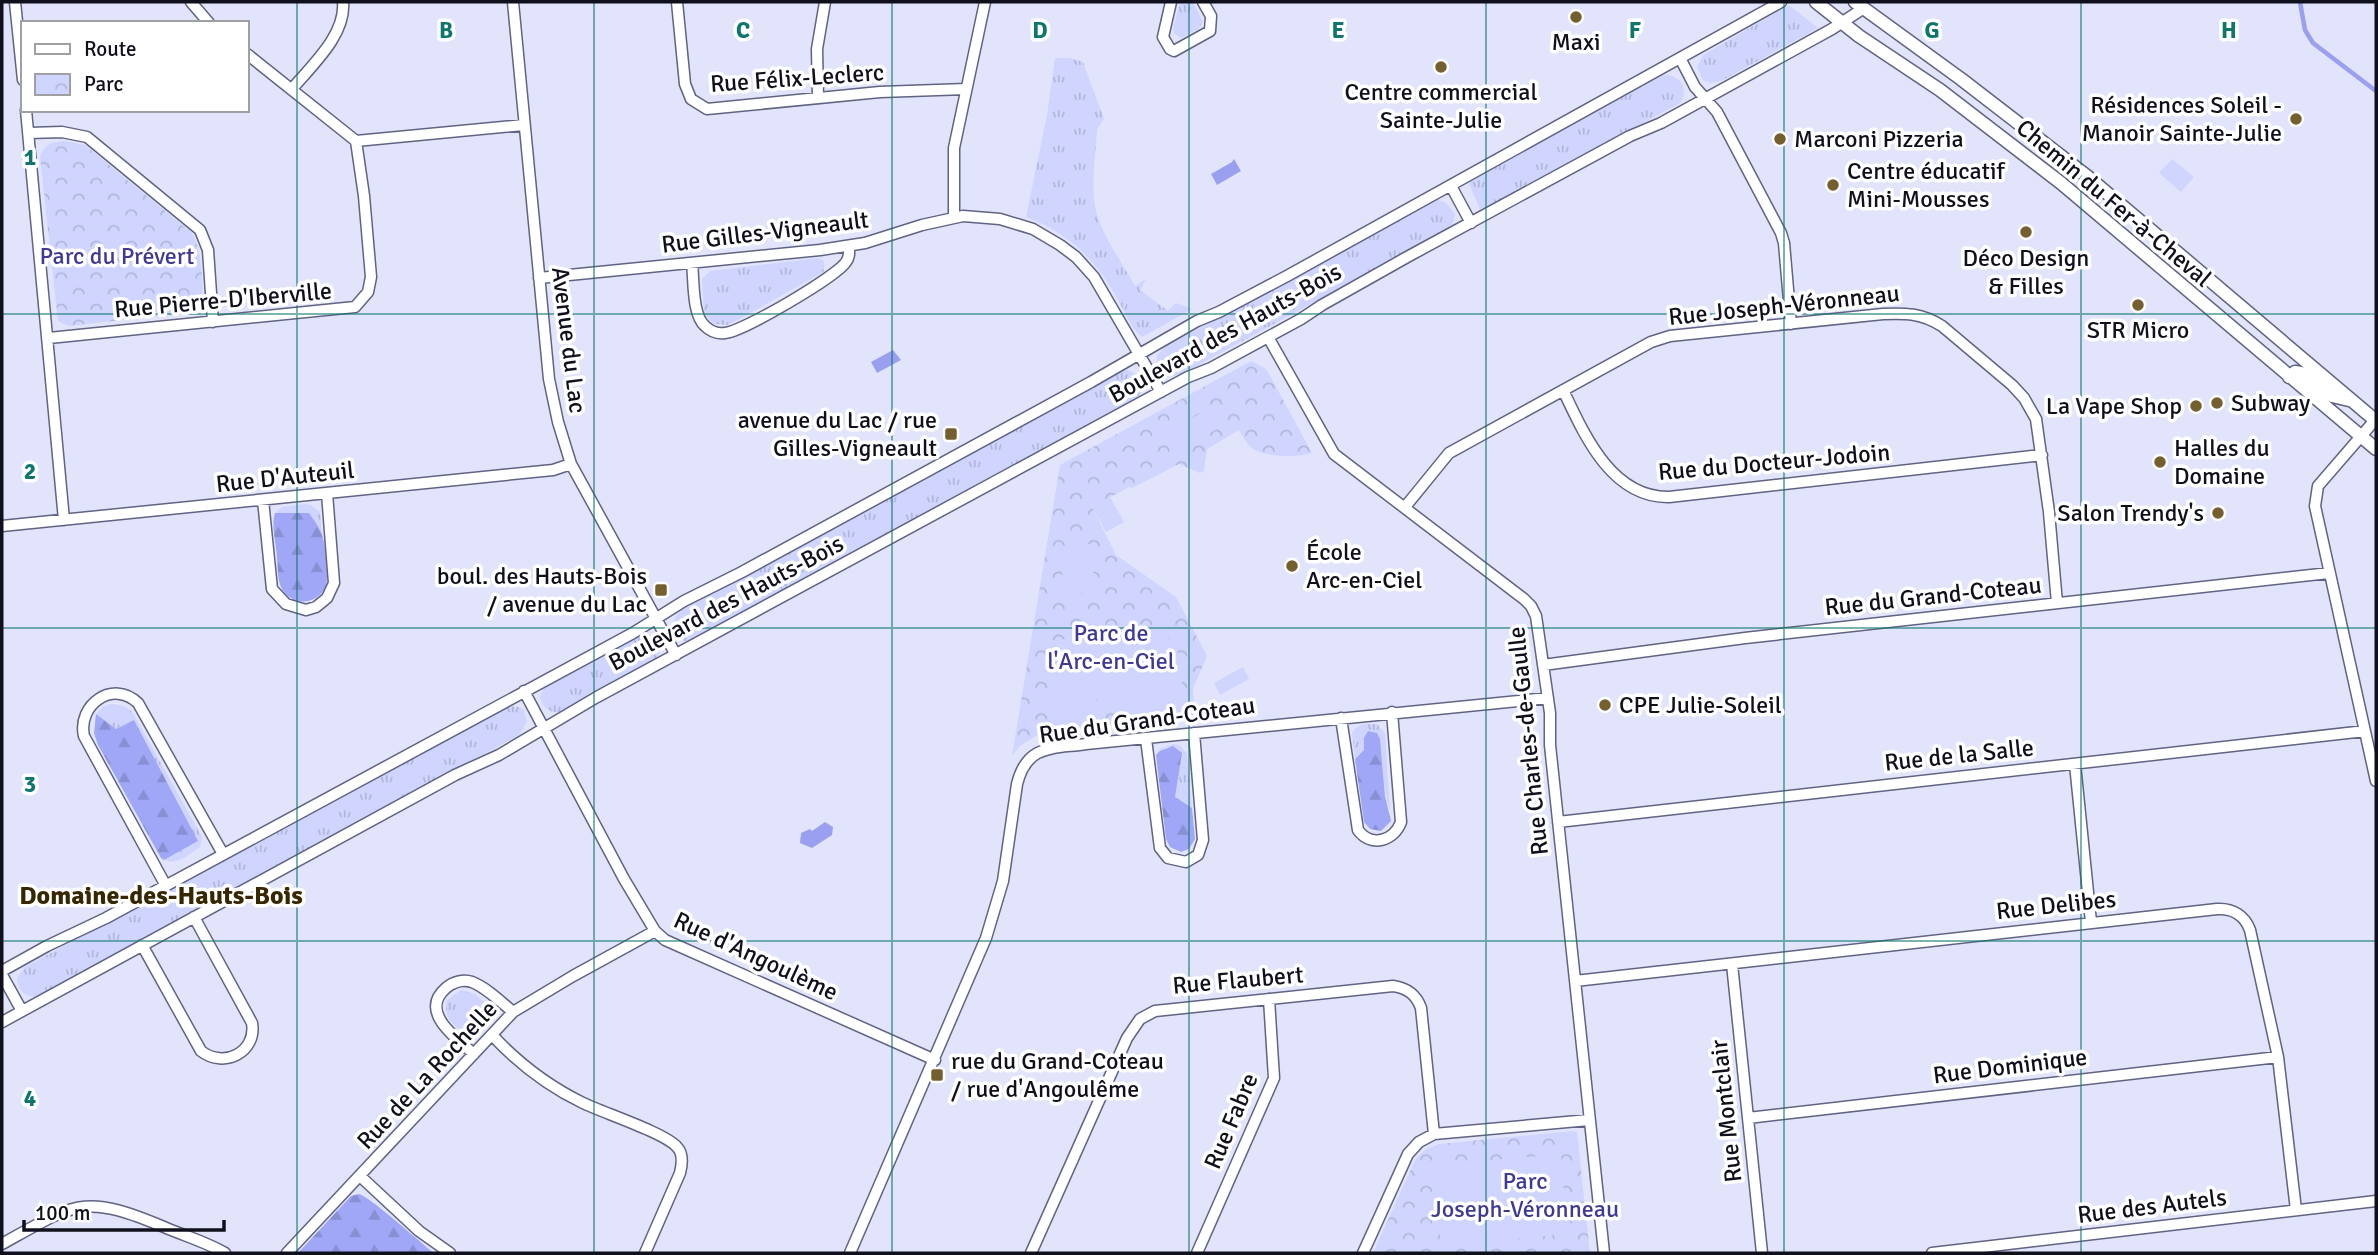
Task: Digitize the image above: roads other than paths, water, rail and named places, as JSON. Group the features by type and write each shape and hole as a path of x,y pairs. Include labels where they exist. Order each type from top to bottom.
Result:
{"street":[{"path":"15,2 21,60"},
{"path":"191,2 207,21"},
{"path":"292,89 336,32 342,21 343,2"},
{"name":"Avenue du Lac","path":"513,2 551,394 571,464 676,655"},
{"name":"Rue Félix-Leclerc","path":"677,2 684,78 689,95 707,109 880,92 966,89"},
{"path":"818,97 817,49 825,2"},
{"path":"954,218 954,154 985,2"},
{"path":"1171,2 1163,37 1174,51 1210,31 1210,16 1203,2"},
{"name":"Boulevard des Hauts-Bois","path":"2,973 633,633 654,618 1091,382 1197,321 1287,276 1781,2"},
{"name":"Chemin du Fer-à-Cheval","path":"1816,2 1940,90 2050,175 2376,449"},
{"name":"Boulevard des Hauts-Bois","path":"2,1022 1161,392 1268,337 1630,136 1661,123 1843,23 1860,5"},
{"name":"Chemin du Fer-à-Cheval","path":"1860,5 2088,177 2376,420"},
{"path":"248,55 356,141 524,125"},
{"path":"1680,58 1695,87 1717,112 1781,233 1787,264 1791,324"},
{"path":"26,112 64,520"},
{"path":"29,133 62,132 87,136 200,230 208,250 213,321"},
{"name":"Rue Pierre-D'Iberville","path":"49,338 355,307 363,300 370,287 371,277 356,141"},
{"path":"1451,186 1471,223"},
{"name":"Rue Gilles-Vigneault","path":"539,278 849,246 954,218 976,216 1000,219 1032,229 1076,257 1098,283 1161,392"},
{"path":"692,263 698,317 707,328 725,333 742,327 829,277 846,262 849,246"},
{"name":"Rue Joseph-Véronneau","path":"1405,507 1449,453 1661,338 1905,313 1929,318 1942,326 2024,398 2036,418 2057,603"},
{"name":"Rue Charles-de-Gaulle","path":"1268,337 1331,450 1529,603 1536,616 1548,698 1550,745 1604,1253"},
{"path":"2289,377 2295,372 2301,373 2332,396 2352,401"},
{"name":"Rue du Docteur-Jodoin","path":"1563,390 1601,461 1641,492 1653,496 1669,497 2042,455"},
{"path":"2376,420 2316,491 2316,515 2376,782"},
{"name":"Rue D'Auteuil","path":"2,526 553,470 571,464"},
{"path":"263,500 272,589 286,604 306,610 316,607 327,598 334,583 327,493"},
{"name":"Rue du Grand-Coteau","path":"1543,666 1745,638 2329,573"},
{"name":"Rue d'Angoulème","path":"524,691 655,932 693,954 935,1060"},
{"path":"166,886 84,736 83,722 86,713 102,696 119,693 138,703 222,854"},
{"name":"Rue du Grand-Coteau","path":"850,1253 970,979 1000,895 1017,784 1025,761 1036,753 1047,750 1392,712 1548,698"},
{"path":"1341,719 1357,830 1368,839 1383,841 1395,833 1401,822 1392,712"},
{"name":"Rue de la Salle","path":"1558,822 2365,731"},
{"path":"1146,739 1160,848 1168,858 1186,862 1198,855 1203,840 1194,733"},
{"path":"2076,764 2091,922"},
{"name":"Rue Delibes","path":"1575,981 2091,922 2217,909 2233,910 2244,919 2250,930 2278,1057 2296,1210"},
{"path":"142,945 201,1051 217,1059 236,1055 244,1050 251,1040 252,1023 194,917"},
{"name":"Rue de La Rochelle","path":"287,1253 513,1012 655,932"},
{"name":"Rue Montclair","path":"1732,964 1762,1253"},
{"path":"2,973 22,1011"},
{"path":"474,1055 448,1032 439,1019 437,1005 444,990 455,983 473,983 513,1012"},
{"name":"Rue Flaubert","path":"1031,1253 1128,1038 1140,1019 1162,1009 1393,986 1411,992 1419,1002 1422,1014 1434,1134"},
{"name":"Rue Fabre","path":"1197,1253 1274,1078 1269,999"},
{"path":"492,1035 524,1066 552,1086 665,1139 679,1149 682,1161 680,1173 645,1253"},
{"name":"Rue Dominique","path":"1748,1118 2278,1057"},
{"path":"1363,1253 1408,1154 1419,1142 1434,1134 1589,1120"},
{"path":"360,1177 419,1231 450,1253"},
{"name":"Rue des Autels","path":"1932,1253 1962,1252 2376,1201"},
{"path":"2,1244 54,1215 92,1205 136,1215 225,1253"}],"waterway":[{"path":"2300,2 2305,30 2313,43 2376,91"}],"place":[{"name":"Maxi","path":"1576,17"},
{"name":"Centre commercial Sainte-Julie","path":"1441,67"},
{"name":"Résidences Soleil - Manoir Sainte-Julie","path":"2296,119"},
{"name":"Marconi Pizzeria","path":"1780,139"},
{"name":"Centre éducatif Mini-Mousses","path":"1833,185"},
{"name":"Déco Design & Filles","path":"2026,232"},
{"name":"STR Micro","path":"2138,305"},
{"name":"Subway","path":"2217,403"},
{"name":"La Vape Shop","path":"2196,406"},
{"name":"avenue du Lac / rue Gilles-Vigneault","path":"951,434"},
{"name":"Halles du Domaine","path":"2160,462"},
{"name":"Salon Trendy's","path":"2218,513"},
{"name":"École Arc-en-Ciel","path":"1292,566"},
{"name":"boul. des Hauts-Bois / avenue du Lac","path":"661,590"},
{"name":"CPE Julie-Soleil","path":"1605,705"},
{"name":"rue du Grand-Coteau / rue d'Angoulême","path":"937,1075"}],"district":[{"name":"Domaine-des-Hauts-Bois","path":"161,895"}],"park label":[{"name":"Parc du Prévert","path":"117,256"},
{"name":"Parc de l'Arc-en-Ciel","path":"1111,647"},
{"name":"Parc Joseph-Véronneau","path":"1525,1195"}]}
